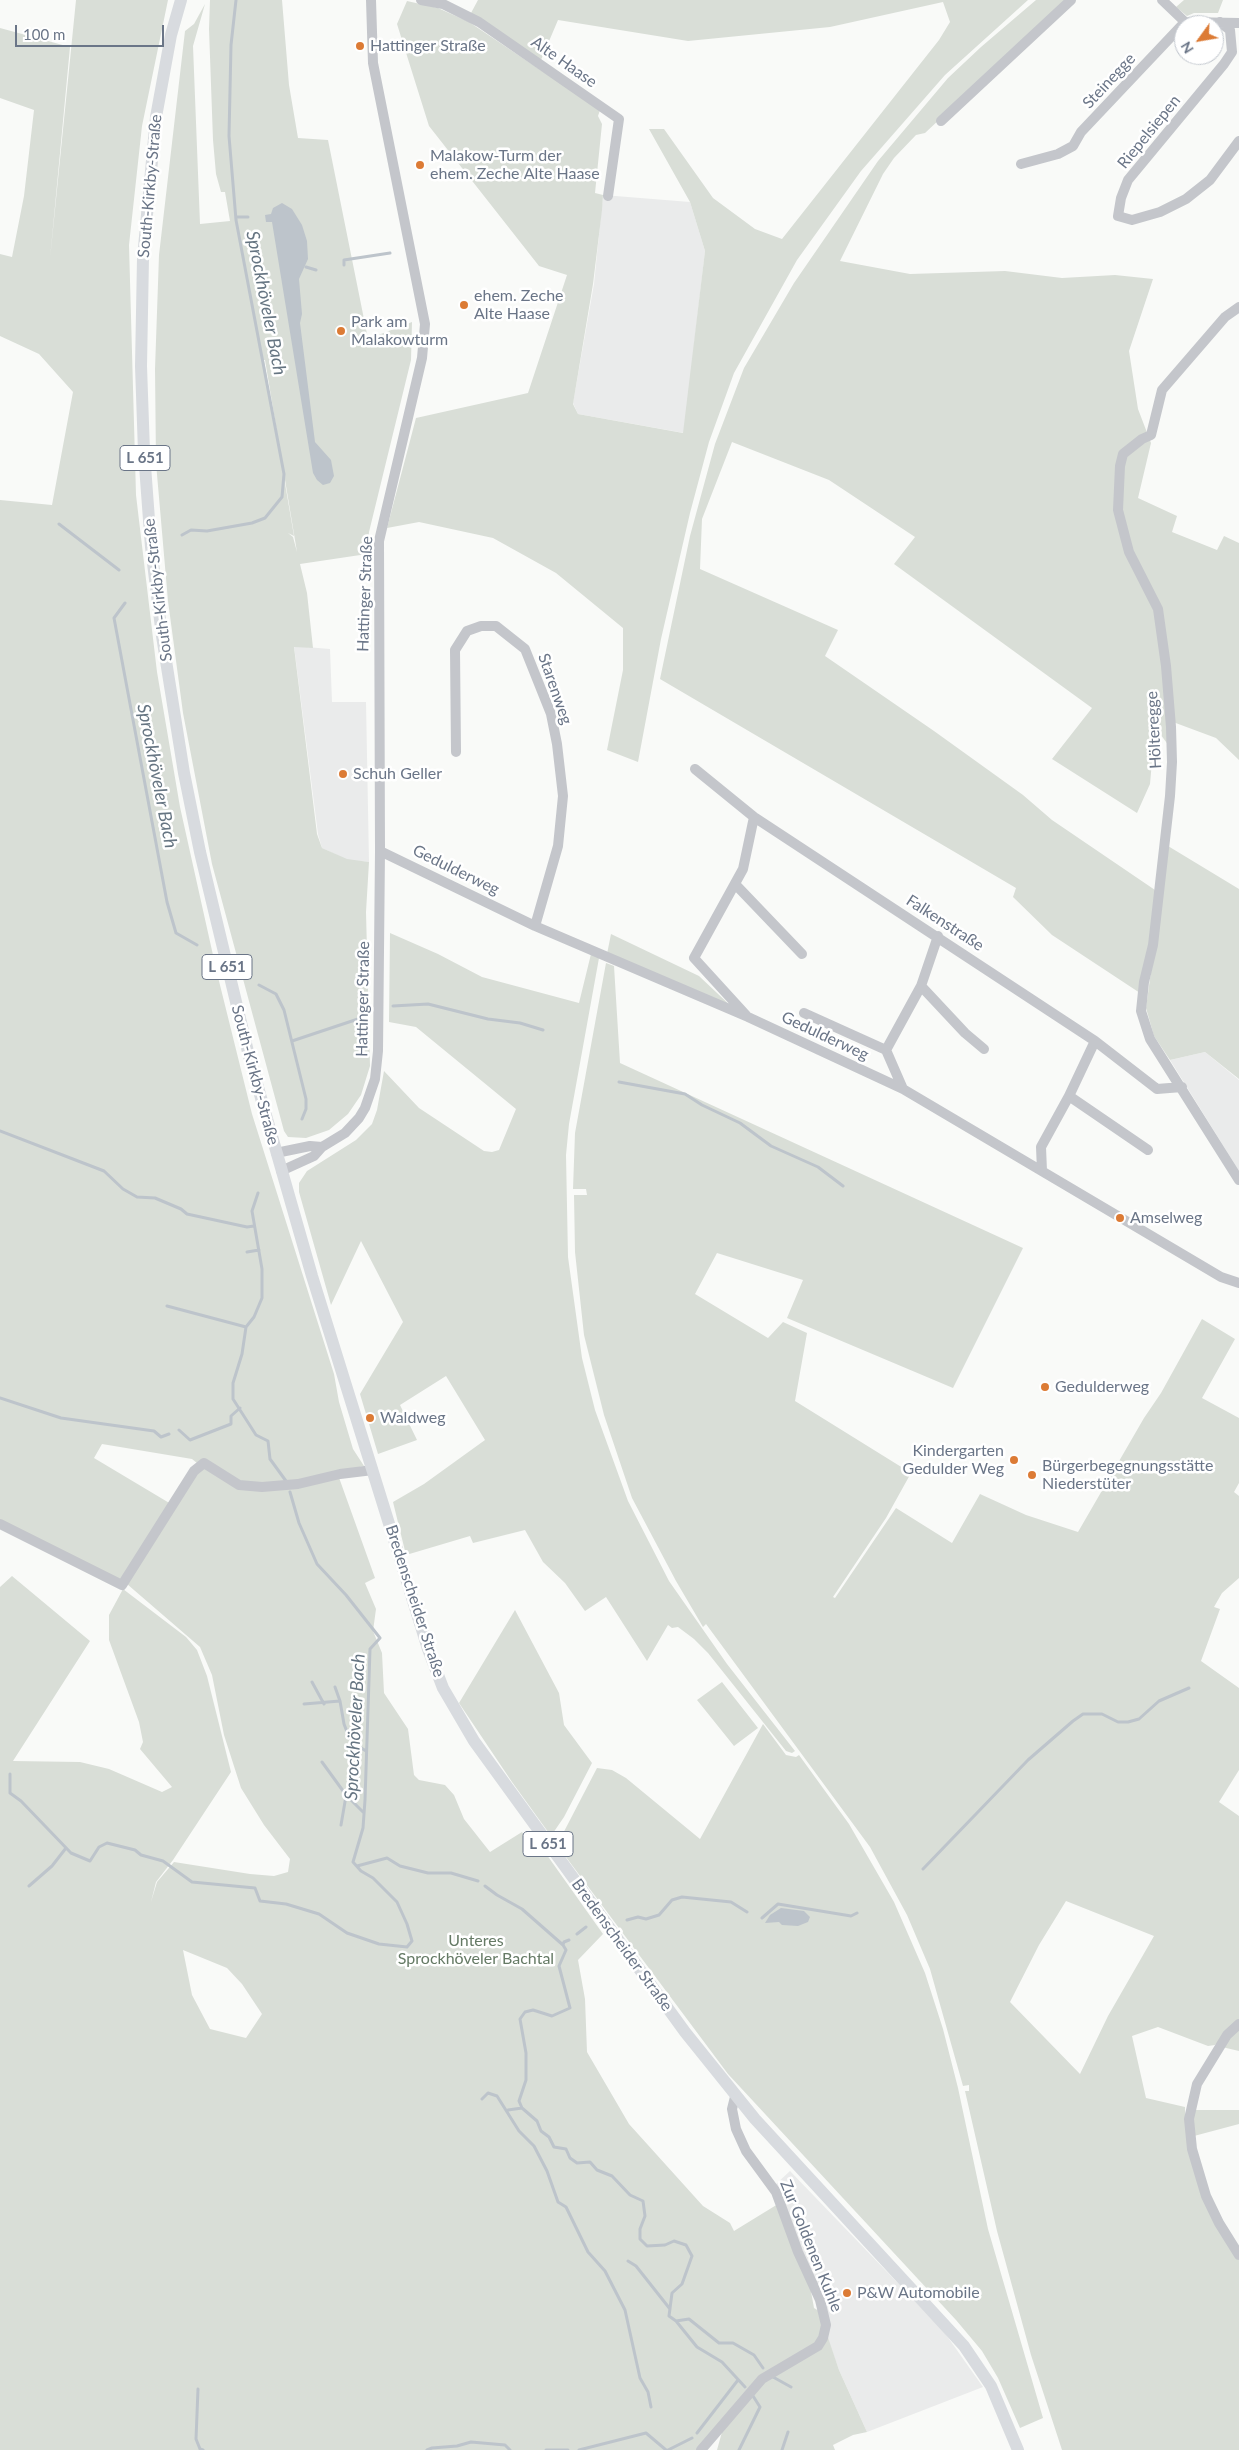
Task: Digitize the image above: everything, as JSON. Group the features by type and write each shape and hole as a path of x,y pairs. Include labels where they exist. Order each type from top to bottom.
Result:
{"main road":[{"name":"South-Kirkby-Straße","path":"180,0 171,36 156,117 143,258 141,376 151,546 163,646 196,835 240,1021 281,1170"},
{"name":"Bredenscheider Straße","path":"281,1170 428,1649 443,1688 456,1712 502,1780 685,2032 735,2097 964,2346 991,2386 1018,2450"}],"street":[{"name":"Hattinger Straße","path":"281,1170 314,1156 322,1147 345,1133 359,1118 374,1079 378,1051 380,851 379,542 422,358 425,324 373,63 371,0"},
{"name":"Alte Haase","path":"422,0 443,4 479,22 619,118 608,196"},
{"path":"941,122 1071,0"},
{"path":"1162,0 1178,15"},
{"path":"1224,22 1239,23"},
{"name":"Riepelsiepen","path":"1224,25 1230,30 1232,52 1224,64"},
{"name":"Steinegge","path":"1021,164 1058,154 1073,146 1081,132 1174,35"},
{"name":"Riepelsiepen","path":"1223,65 1128,180 1121,198 1118,216 1132,220 1160,212 1186,199 1210,180 1239,141"},
{"name":"Hölteregge","path":"1239,307 1225,317 1162,390 1151,435 1128,448 1120,466 1118,510 1129,552 1158,609 1166,666 1172,762 1153,945 1144,982 1141,1011 1150,1039 1239,1180"},
{"name":"Starenweg","path":"456,752 455,650 467,630 481,626 496,626 525,649 551,714 557,744 563,796 558,846 535,926"},
{"name":"Falkenstraße","path":"695,769 754,817 938,936 1094,1041 1157,1089 1182,1087"},
{"path":"748,1017 694,958 743,869 754,817"},
{"name":"Gedulderweg","path":"380,851 535,926 748,1017 903,1089 1221,1277 1239,1283"},
{"path":"735,884 802,954"},
{"path":"886,1050 921,986 938,936"},
{"path":"921,986 984,1049"},
{"path":"804,1013 886,1050 903,1089"},
{"path":"1042,1171 1041,1147 1069,1096 1094,1041"},
{"path":"1069,1096 1148,1150"},
{"name":"Hattinger Straße","path":"276,1154 310,1146 322,1147"},
{"path":"0,1524 122,1585 194,1471 204,1463 239,1485 262,1487 298,1484 340,1474 373,1470"},
{"path":"1239,2024 1226,2035 1197,2084 1189,2119 1192,2149 1206,2196 1218,2223 1239,2255"},
{"name":"Zur Goldenen Kuhle","path":"701,2450 762,2379 818,2346 826,2325 820,2300 798,2252 776,2192 746,2151 736,2129 732,2110 735,2097"},
{"path":"712,2450 715,2435"}],"shaded area":[{"path":"603,195 690,202 705,251 684,433 578,414 573,403 594,284"},
{"path":"282,203 292,209 302,225 307,241 308,259 299,279 302,314 300,323 315,442 331,460 334,476 330,483 323,485 313,473 272,222 266,222 265,215 271,214 273,208"},
{"path":"294,646 330,649 332,702 366,702 369,862 347,860 322,848 318,834"},
{"path":"1205,1052 1239,1080 1239,1171 1170,1060"},
{"path":"781,1908 804,1911 810,1917 808,1922 798,1926 782,1925 779,1922 765,1923 770,1915"},
{"path":"790,2171 942,2329 983,2387 867,2432 839,2370 823,2327 813,2285 776,2184"}],"green space":[{"name":"Unteres Sprockhöveler Bachtal","path":"76,0 168,0 142,126 129,245 136,495 157,672 180,807 217,973 252,1114 334,1374 339,1402 353,1449 364,1466 337,1472 375,1578 365,1583 376,1609 373,1631 382,1653 384,1693 408,1729 414,1775 419,1780 445,1785 454,1795 464,1819 490,1852 522,1832 526,1838 532,1834 603,1934 578,1960 585,1999 587,2052 629,2124 703,2206 730,2223 734,2231 778,2204 810,2286 814,2308 819,2311 839,2370 867,2432 853,2435 833,2445 835,2450 717,2450 722,2432 703,2450 0,2450 0,1587 12,1576 90,1641 13,1761 80,1762 109,1769 162,1792 172,1787 140,1749 143,1742 139,1722 109,1640 109,1615 123,1589 186,1637 197,1650 207,1676 231,1772 173,1860 156,1882 151,1902 157,1882 174,1862 274,1876 288,1872 290,1859 264,1825 241,1788 224,1735 212,1675 200,1647 127,1584 197,1463 192,1459 102,1444 94,1458 171,1504 120,1583 0,1522 0,500 52,505 73,392 39,354 0,336 0,254 12,257 24,196 34,110 0,98 0,28 70,47 50,259","holes":["183,1950 227,1968 242,1984 262,2014 246,2038 210,2029 192,1995"]},
{"path":"210,0 282,0 289,85 298,138 328,140 368,339 412,322 411,360 369,532 367,554 300,564 307,593 313,648 294,647 317,834 322,848 347,859 369,862 366,912 370,1066 361,1095 348,1114 329,1130 306,1138 288,1137 284,1131 212,864 183,713 168,601 156,463 155,369 159,255 185,31 194,24 205,4 193,46 200,224 230,221 225,192 221,192 216,174 209,29","holes":["265,360 297,552 293,537 288,533 294,536"]},
{"path":"478,0 1028,0 945,75 861,171 797,260 734,373 709,442 690,513 661,639 638,762 607,750 623,670 623,628 556,573 493,538 419,522 387,528 416,418 528,393 567,275 539,266 429,126 397,24 407,1 438,8 469,22 600,110 598,116 602,124 595,193 603,195 602,210 593,284 573,404 578,414 683,433 705,251 690,202 649,129 664,129 713,198 755,229 782,239 939,40 950,22 943,2 830,27 688,41 558,20 541,60 471,13"},
{"path":"1036,0 1067,0 925,133 916,135 894,158 883,174 840,261 910,274 1005,271 1062,278 1115,275 1153,279 1129,351 1138,409 1151,443 1138,498 1177,516 1172,532 1217,550 1224,536 1239,543 1239,760 1216,738 1173,722 1169,746 1155,727 1150,784 1137,813 1052,759 1092,708 894,564 915,537 829,480 732,442 702,519 700,569 838,630 825,656 1023,795 1052,820 1155,890 1150,944 1140,993 1052,935 1013,897 1016,888 660,679 690,536 715,444 744,368 794,283 878,161 948,78"},
{"path":"1184,0 1223,0 1218,13 1186,15 1176,7"},
{"path":"1168,846 1239,889 1239,1079 1205,1052 1170,1060 1154,1036 1146,1008"},
{"path":"390,933 438,954 482,977 579,1003 591,954 599,958 569,1124 566,1155 568,1257 582,1358 595,1410 628,1501 669,1581 727,1664 795,1751 792,1753 786,1751 708,1653 694,1639 678,1627 672,1628 668,1625 647,1661 606,1597 585,1611 565,1583 543,1562 525,1530 473,1543 470,1536 406,1555 393,1502 424,1484 485,1440 446,1376 400,1405 417,1440 378,1454 360,1394 403,1322 361,1241 331,1305 299,1192 299,1183 307,1171 356,1140 372,1124 377,1110 384,1071 419,1108 484,1151 492,1152 499,1150 516,1109 416,1027 389,1022"},
{"path":"611,934 699,976 734,1009 607,954"},
{"path":"606,963 614,966 620,1063 1023,1248 953,1388 787,1318 803,1280 717,1253 695,1294 768,1338 783,1322 807,1333 795,1401 911,1473 886,1518 833,1597 835,1598 896,1508 952,1543 980,1494 1026,1515 1078,1532 1144,1418 1161,1393 1202,1319 1235,1339 1202,1398 1239,1418 1239,1483 1234,1492 1239,1496 1239,1578 1222,1593 1214,1607 1220,1609 1201,1661 1239,1688 1239,1770 1219,1802 1239,1816 1239,2020 1215,2045 1208,2046 1158,2027 1132,2036 1146,2098 1185,2107 1185,2123 1208,2207 1239,2260 1239,2450 1062,2450 1031,2355 997,2231 965,2091 969,2091 969,2085 963,2086 930,1969 907,1915 870,1847 706,1624 703,1627 632,1498 604,1415 584,1335 575,1252 574,1195 587,1195 586,1189 573,1189 575,1133","holes":["1066,1901 1154,1936 1108,2016 1080,2074 1010,2002 1039,1945"]},
{"path":"515,1610 559,1693 564,1725 592,1763 564,1817 551,1836 459,1703"},
{"path":"722,1682 758,1728 734,1746 697,1700"},
{"path":"763,1724 786,1755 796,1757 799,1755 849,1824 894,1902 925,1973 943,2029 958,2088 988,2229 1043,2418 1020,2428 998,2378 982,2351 956,2320 728,2074 557,1845 597,1768 612,1770 626,1778 700,1839"},
{"path":"1239,2028 1239,2051 1222,2047"},
{"path":"1193,2110 1239,2110 1239,2124 1194,2136"}],"waterway":[{"name":"Sprockhöveler Bach","path":"182,535 191,530 207,531 252,523 265,518 282,497 284,474 236,220 229,136 231,45 236,0"},
{"path":"237,217 248,217"},
{"path":"344,265 344,260 390,253"},
{"path":"306,267 316,270"},
{"path":"59,524 119,570"},
{"name":"Sprockhöveler Bach","path":"125,603 114,618 167,902 176,933 197,945"},
{"name":"Sprockhöveler Bach","path":"259,985 276,994 284,1010 306,1099 306,1109 302,1119"},
{"path":"393,1006 428,1004 488,1019 520,1023 543,1030"},
{"path":"292,1041 361,1018"},
{"path":"619,1082 685,1094 702,1105 740,1123 771,1146 818,1167 843,1186"},
{"path":"0,1131 104,1171 123,1189 137,1197 155,1198 181,1209 187,1214 247,1227 254,1226"},
{"name":"Sprockhöveler Bach","path":"258,1193 252,1211 262,1269 262,1298 254,1317 246,1327 242,1354 233,1383 233,1399 256,1435 268,1441 270,1459 286,1481"},
{"path":"247,1252 259,1250"},
{"path":"167,1306 246,1327"},
{"path":"0,1398 61,1418 154,1431 161,1437 169,1434"},
{"path":"179,1430 190,1440 231,1424 231,1416 240,1408"},
{"path":"10,1774 10,1793 21,1801 71,1853 90,1861 99,1847 107,1843 135,1850 141,1855 163,1861 192,1882 255,1888 260,1901 286,1904 319,1914 347,1933 379,1944 407,1947 412,1941 397,1902 373,1878 361,1871 353,1862 363,1828 370,1649 380,1638 346,1595 317,1564 299,1523 290,1492"},
{"path":"312,1682 324,1704"},
{"path":"335,1687 349,1737 366,1751"},
{"path":"923,1869 1028,1760 1083,1714 1102,1714 1118,1722 1128,1722 1139,1719 1159,1701 1189,1688"},
{"path":"304,1704 340,1701"},
{"path":"322,1762 346,1795 364,1813"},
{"path":"341,1825 346,1796"},
{"path":"29,1886 52,1866 66,1848"},
{"name":"Sprockhöveler Bach","path":"357,1866 387,1858 400,1866 428,1873 451,1873 478,1881"},
{"name":"Sprockhöveler Bach","path":"485,1886 522,1909 563,1945 566,1950 559,1966 570,2008 552,2016 533,2010 525,2012 520,2019 526,2053 526,2080 519,2101 522,2108 537,2121 541,2131 549,2137 554,2147 566,2149 570,2158 577,2163 590,2162 597,2170 612,2176 630,2195 643,2201 645,2216 640,2229 640,2239 647,2246 665,2245 674,2241 686,2245 692,2256 682,2284 672,2293 669,2316 676,2321 697,2347 722,2362 745,2387"},
{"path":"627,1920 638,1917 646,1919 659,1915 672,1900 682,1897 731,1902 747,1912"},
{"path":"762,1918 778,1904 851,1916 857,1913"},
{"path":"577,1934 586,1927"},
{"name":"Sprockhöveler Bach","path":"563,1945 564,1942 569,1940"},
{"path":"482,2099 488,2093 497,2096 519,2131 534,2146 547,2171 558,2202 566,2207 588,2252 605,2271 625,2310 640,2378 648,2392 651,2407"},
{"path":"508,2110 522,2108"},
{"path":"628,2261 636,2266 670,2309"},
{"path":"676,2321 689,2319 719,2343 733,2343 754,2355 763,2368"},
{"path":"773,2377 791,2387"},
{"path":"697,2433 738,2380"},
{"path":"198,2389 196,2439 200,2449 203,2450"},
{"name":"Sprockhöveler Bach","path":"739,2450 760,2407 753,2396"},
{"path":"782,2450 788,2432"},
{"path":"579,2450 646,2433 666,2450"},
{"path":"668,2450 692,2438"},
{"path":"427,2450 471,2442 505,2445 510,2450"},
{"path":"546,2450 568,2450"}],"place":[{"name":"Hattinger Straße","path":"360,46"},
{"name":"Malakow-Turm der ehem. Zeche Alte Haase","path":"420,165"},
{"name":"ehem. Zeche Alte Haase","path":"464,305"},
{"name":"Park am Malakowturm","path":"341,331"},
{"name":"Schuh Geller","path":"343,774"},
{"name":"Amselweg","path":"1120,1218"},
{"name":"Gedulderweg","path":"1045,1387"},
{"name":"Waldweg","path":"370,1418"},
{"name":"Kindergarten Gedulder Weg","path":"1014,1460"},
{"name":"Bürgerbegegnungsstätte Niederstüter","path":"1032,1475"},
{"name":"P&W Automobile","path":"847,2293"}]}
